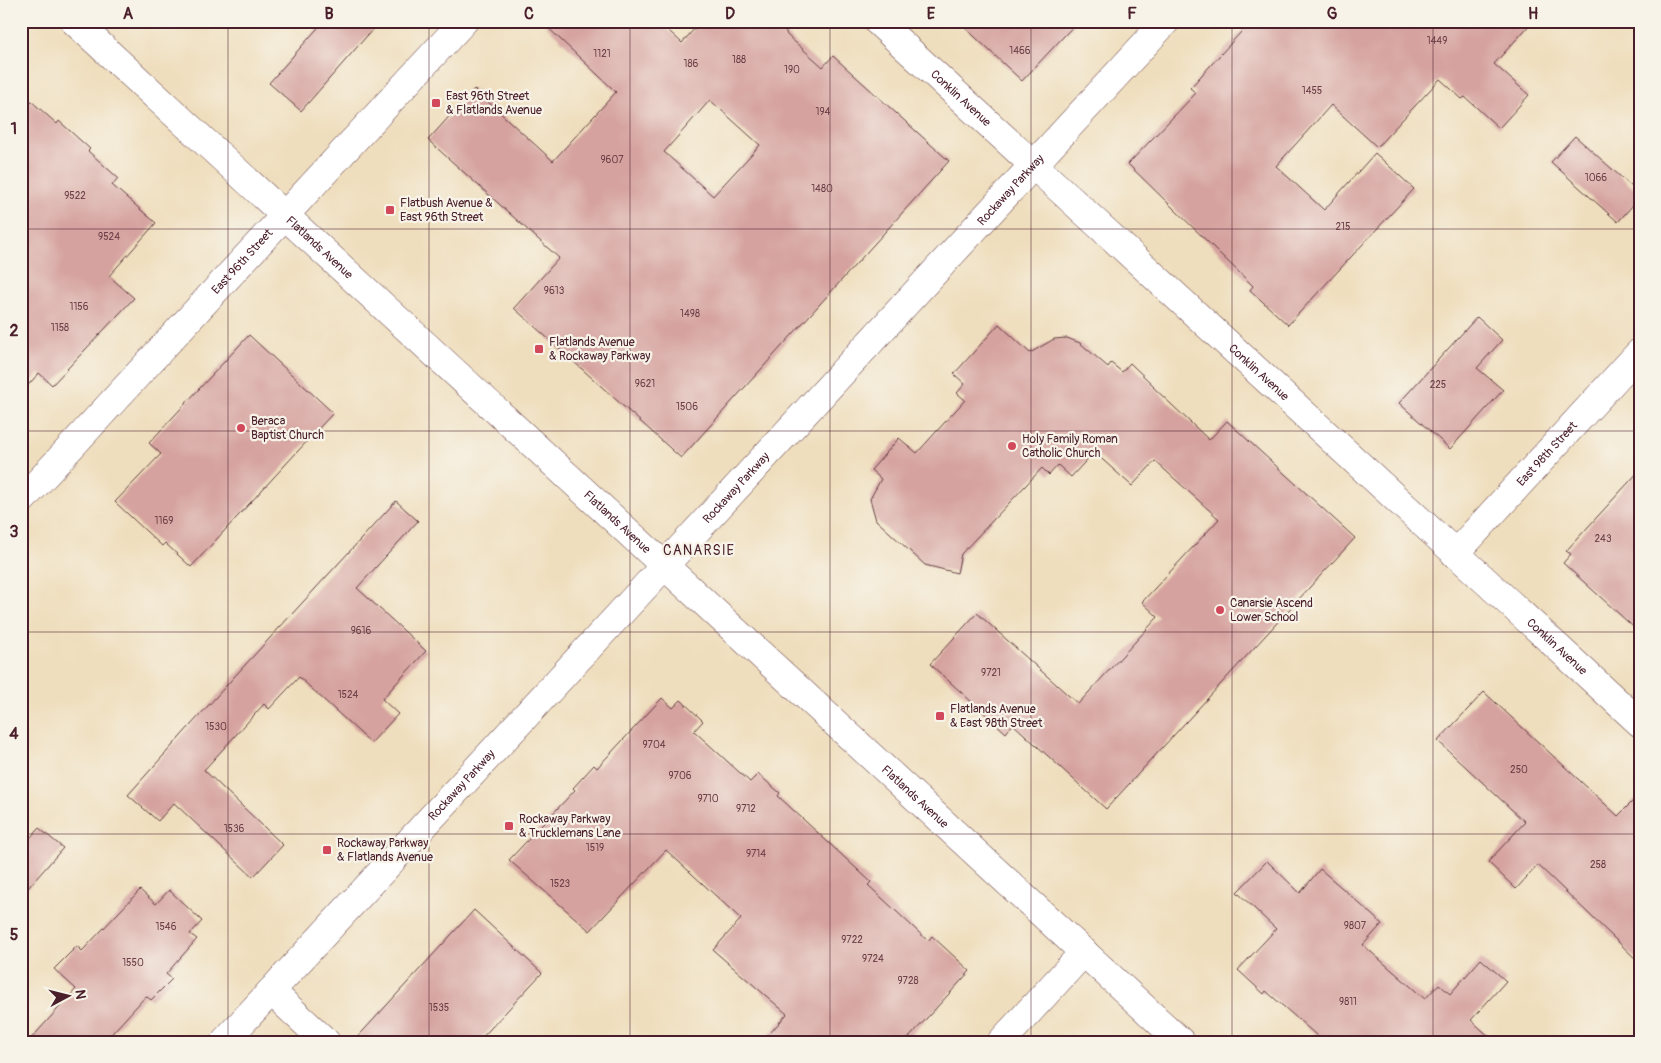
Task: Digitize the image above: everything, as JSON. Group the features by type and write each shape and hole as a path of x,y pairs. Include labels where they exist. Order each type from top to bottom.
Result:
{"street":[{"name":"Flatlands Avenue","path":"74,21 1181,1042"},
{"name":"East 96th Street","path":"21,501 464,21"},
{"name":"Conklin Avenue","path":"877,21 1640,723"},
{"name":"Rockaway Parkway","path":"224,1042 1166,21"},
{"name":"East 98th Street","path":"1455,554 1640,352"},
{"path":"1002,1042 1084,952"},
{"path":"271,991 326,1042"}],"building":[{"path":"324,21 380,21 301,111 269,83"},
{"path":"541,21 658,21 682,43 701,21 782,21 787,35 823,67 833,56 949,161 681,458 514,308 559,258 428,140 474,89 553,161 616,92","holes":["710,100 760,145 713,196 664,152"]},
{"path":"958,21 1078,21 1022,81"},
{"path":"1251,21 1533,21 1494,64 1529,95 1499,128 1465,97 1462,99 1440,79 1377,147 1331,105 1276,166 1324,210 1375,153 1414,189 1288,325 1250,290 1253,286 1128,164 1196,93 1190,88"},
{"path":"21,92 57,124 59,121 90,149 88,151 118,178 112,185 156,223 109,276 134,298 52,385 39,373 21,393"},
{"path":"1575,136 1640,194 1640,197 1618,222 1551,162"},
{"path":"1477,317 1502,340 1477,368 1503,390 1450,449 1399,403"},
{"path":"999,324 1030,353 1054,339 1067,338 1080,343 1108,367 1111,363 1122,372 1130,363 1209,440 1227,421 1355,538 1106,809 1013,724 1006,733 930,664 977,613 1078,704 1158,617 1142,602 1219,519 1155,461 1132,486 1094,452 1071,477 1058,465 1049,475 1042,468 961,554 957,573 925,565 876,520 870,499 881,479 871,470 899,438 917,453 965,400 957,393 965,384 954,374"},
{"name":"Beraca Baptist Church","path":"249,335 333,413 191,567 165,543 162,546 115,502 161,454 149,443"},
{"path":"1640,470 1640,633 1563,563 1571,554 1566,551"},
{"path":"396,501 418,521 357,588 426,651 382,699 398,714 371,743 299,677 269,709 264,704 204,770 283,845 253,877 174,803 158,821 128,795"},
{"path":"1484,692 1618,816 1640,794 1640,963 1538,865 1516,889 1488,862 1525,822 1438,741"},
{"path":"662,698 673,708 681,700 703,721 694,731 750,782 758,774 780,793 778,796 871,882 868,885 928,941 932,936 970,971 905,1042 762,1042 787,1014 713,950 741,919 666,850 590,931 509,860 575,790 573,788 594,765 597,768"},
{"path":"39,828 63,848 21,896 21,848"},
{"path":"1267,861 1300,893 1320,869 1349,894 1382,924 1363,945 1425,999 1439,984 1450,994 1481,959 1506,981 1471,1020 1495,1042 1324,1042 1266,991 1264,994 1238,970 1276,929 1237,892"},
{"path":"140,890 156,904 169,890 202,921 190,934 197,939 166,974 172,979 151,1000 146,996 104,1042 28,1042 76,989 54,969 77,946 82,951"},
{"path":"474,910 542,973 478,1042 353,1042"}],"place":[{"name":"East 96th Street & Flatlands Avenue","path":"436,103"},
{"name":"Flatbush Avenue & East 96th Street","path":"390,210"},
{"name":"Flatlands Avenue & Rockaway Parkway","path":"539,349"},
{"name":"Beraca Baptist Church","path":"241,428"},
{"name":"Holy Family Roman Catholic Church","path":"1012,446"},
{"name":"Canarsie Ascend Lower School","path":"1220,610"},
{"name":"Flatlands Avenue & East 98th Street","path":"940,716"},
{"name":"Rockaway Parkway & Trucklemans Lane","path":"509,826"},
{"name":"Rockaway Parkway & Flatlands Avenue","path":"327,850"}],"district":[{"name":"CANARSIE","path":"699,550"}]}
